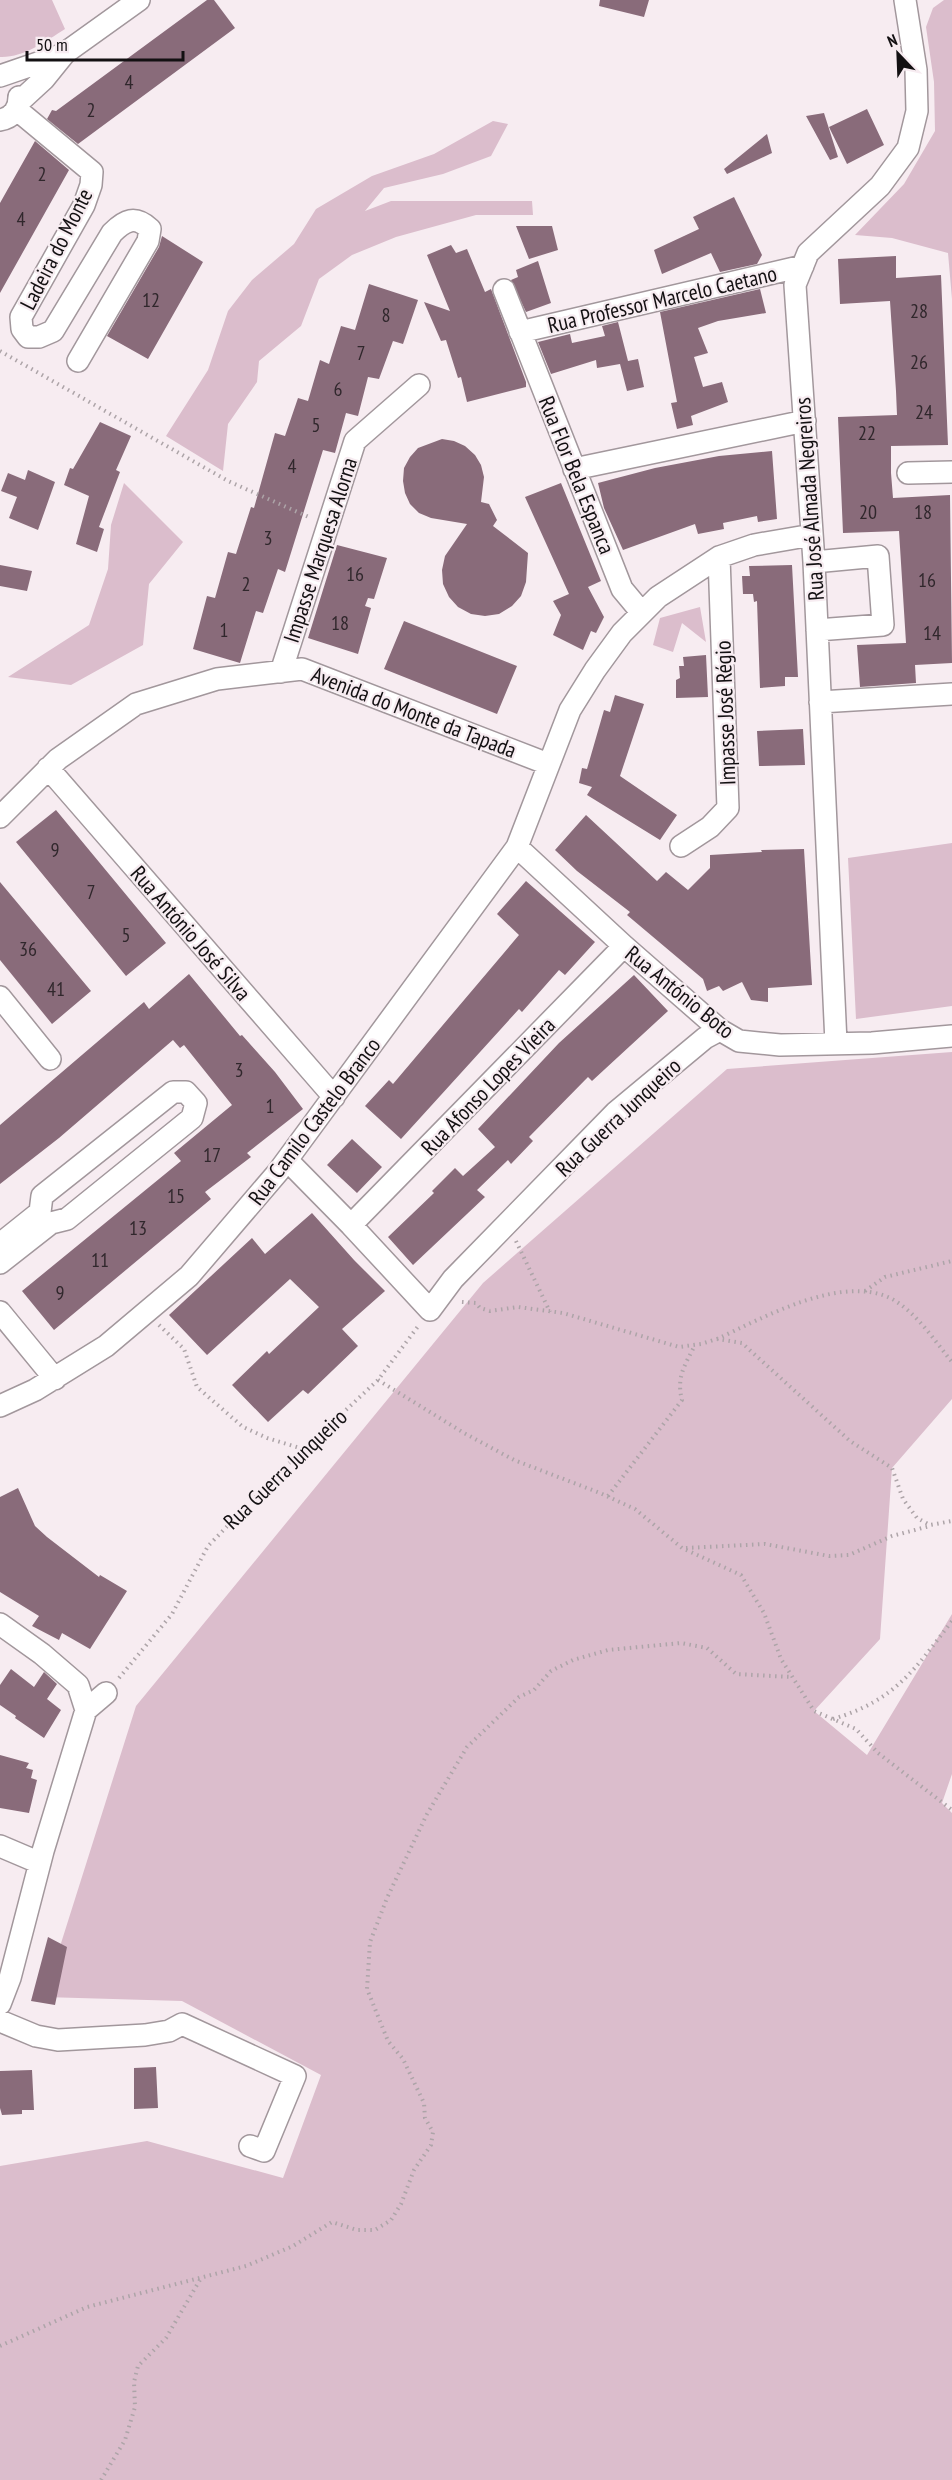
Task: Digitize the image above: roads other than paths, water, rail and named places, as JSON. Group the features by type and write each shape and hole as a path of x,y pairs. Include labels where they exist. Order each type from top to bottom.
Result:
{"street":[{"path":"0,77 65,53 139,0"},
{"name":"Rua José Almada Negreiros","path":"836,1043 814,562 795,285 808,253 880,186 909,148 917,111 916,70 905,0"},
{"path":"12,112 65,53"},
{"path":"0,77 12,82 19,95 0,135"},
{"name":"Ladeira do Monte","path":"12,112 83,162 92,172 91,185 84,205 21,317 22,329 28,337 39,337 53,330 112,233 131,219 141,221 150,229 148,241 78,361"},
{"name":"Rua Professor Marcelo Caetano","path":"520,332 803,266"},
{"name":"Rua Flor Bela Espanca","path":"504,290 622,589 642,613"},
{"name":"Impasse Marquesa Alorna","path":"281,672 355,441 419,385"},
{"path":"574,470 805,421"},
{"path":"908,473 952,472"},
{"name":"Rua Camilo Castelo Branco","path":"0,1406 55,1379 106,1346 146,1313 189,1276 287,1160 517,847 570,710 588,680 622,633 658,597 719,557 754,545 812,535"},
{"path":"814,562 878,556 883,624 817,630"},
{"name":"Impasse José Régio","path":"681,846 710,827 728,808 719,557"},
{"name":"Avenida do Monte da Tapada","path":"0,817 58,759 136,704 217,679 302,669 548,764"},
{"path":"820,702 952,693"},
{"name":"Rua António José Silva","path":"48,768 334,1097"},
{"name":"Rua António Boto","path":"517,847 624,946 720,1030 739,1041 780,1045 872,1043 952,1036"},
{"name":"Rua Afonso Lopes Vieira","path":"351,1225 624,946"},
{"path":"0,997 50,1059"},
{"name":"Rua Guerra Junqueiro","path":"351,1225 436,1304 453,1279 616,1112 705,1038 720,1030"},
{"path":"0,1244 40,1212 42,1196 173,1092 186,1092 196,1103 192,1118 67,1218 51,1223 0,1263"},
{"path":"287,1160 351,1225"},
{"path":"0,1312 55,1379"},
{"path":"0,1624 42,1654 78,1685 86,1710"},
{"path":"0,2004 10,1978 40,1863 86,1710 106,1693"},
{"path":"0,1846 40,1863"},
{"path":"0,2021 36,2036 58,2040 145,2035 169,2031 182,2024 295,2076 264,2151 250,2146"}]}
